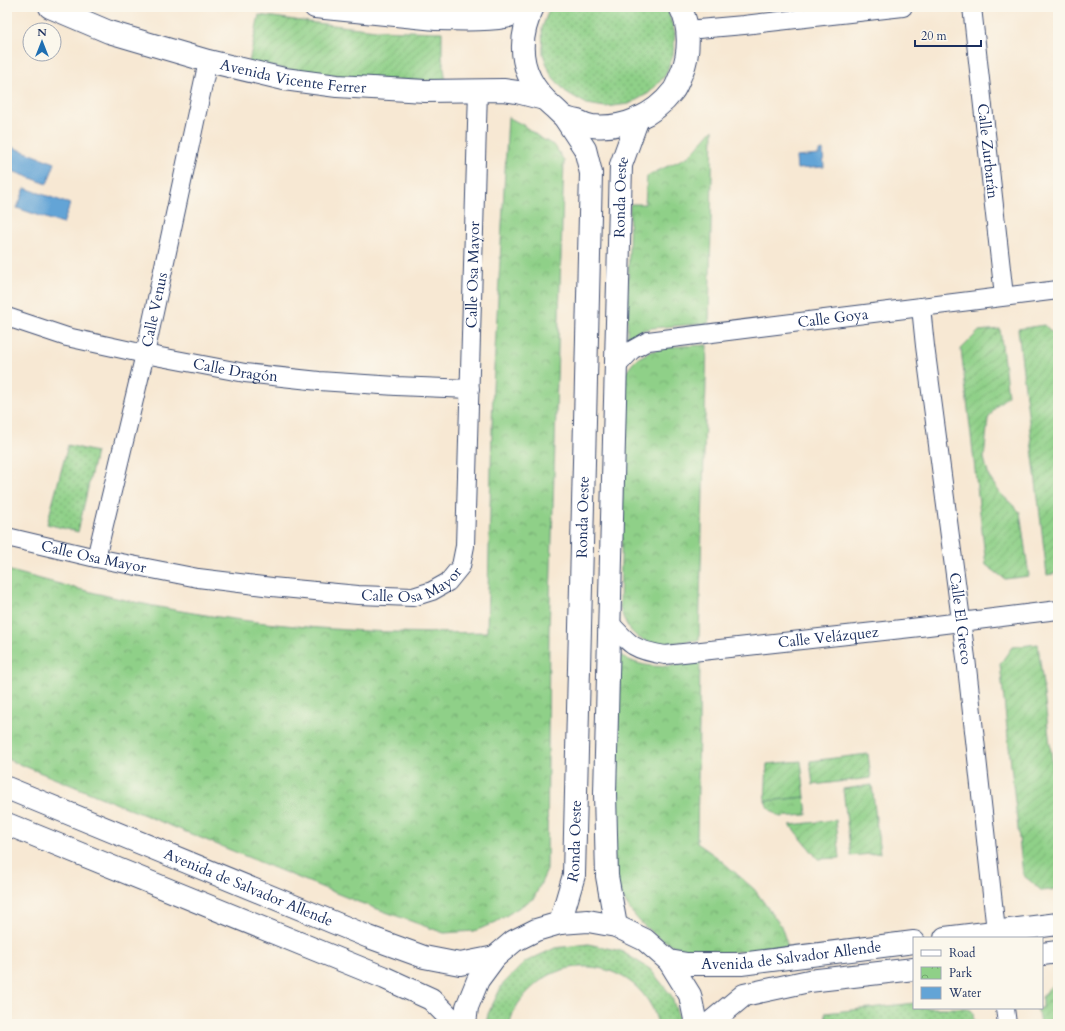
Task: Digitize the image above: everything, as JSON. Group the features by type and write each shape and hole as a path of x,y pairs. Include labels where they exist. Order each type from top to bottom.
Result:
{"main road":[{"name":"Avenida Vicente Ferrer","path":"50,7 109,32 208,61 284,79 337,86 425,91 478,90 517,92 544,99"},
{"path":"315,7 436,19 480,13 505,17 528,7"},
{"path":"533,7 527,19 522,48 524,63 529,77 544,99 564,117 592,126 621,125 650,113 673,91 686,62 687,30 680,7"},
{"name":"Ronda Oeste","path":"560,923 574,875 591,173 585,149 564,117"},
{"name":"Ronda Oeste","path":"616,926 607,876 606,793 621,165 638,118"},
{"name":"Avenida de Salvador Allende","path":"7,788 369,937 424,957 460,964 495,957"},
{"path":"7,824 385,978 431,999 454,1024"},
{"path":"465,1024 467,1007 478,980 495,957 514,941 536,930 560,923 588,921 616,926 645,940 669,961 690,994 696,1024"},
{"path":"952,937 1058,924"},
{"name":"Avenida de Salvador Allende","path":"669,961 687,964 741,964 913,942"},
{"path":"1043,954 1058,952"},
{"name":"Avenida de Salvador Allende","path":"709,1024 744,994 809,981 913,969"}],"street":[{"path":"687,30 903,7"},
{"name":"Calle Zurbarán","path":"972,7 1004,296"},
{"name":"Calle Venus","path":"96,558 144,354 208,61"},
{"name":"Calle Osa Mayor","path":"7,537 96,558 198,578 272,588 358,596 413,597 432,591 448,582 461,566 465,546 478,90"},
{"name":"Calle Goya","path":"616,367 632,350 648,341 1058,290"},
{"name":"Calle El Greco","path":"921,306 961,622 996,931"},
{"name":"Calle Dragón","path":"7,317 67,337 144,354 245,373 318,381 396,386 470,388"},
{"name":"Calle Velázquez","path":"610,623 632,646 645,652 665,654 1058,610"},
{"path":"1005,1009 1007,1024"}],"green space":[{"path":"550,7 665,7 668,11 675,33 673,56 665,76 649,93 629,104 605,107 587,104 566,92 551,75 543,54 542,28"},
{"path":"259,15 376,30 442,32 442,57 446,81 373,79 308,73 249,62"},
{"path":"508,117 555,146 564,161 549,632 547,870 534,898 496,922 475,931 444,933 358,902 7,759 7,570 133,602 214,616 292,626 331,629 448,633 487,632 493,387"},
{"path":"713,129 709,323 652,328 637,332 627,340 630,204 645,204 647,176 689,156"},
{"path":"1044,325 1058,337 1058,573 1047,575 1018,329"},
{"path":"1000,329 1008,396 997,405 988,419 984,458 989,477 1000,493 1020,512 1029,576 1005,579 986,565 961,349 979,331"},
{"path":"707,345 699,640 673,643 650,642 641,639 633,633 620,608 625,374 632,364 649,352 673,347"},
{"path":"68,445 96,452 78,532 47,524"},
{"path":"1038,644 1058,811 1058,889 1042,891 1023,875 1000,664 1012,647"},
{"path":"620,655 640,664 649,666 668,666 700,662 697,843 717,857 754,889 781,926 788,947 712,954 696,953 670,944 658,937 638,920 623,898 617,884 614,860"},
{"path":"868,754 871,778 813,785 810,761"},
{"path":"801,761 805,797 765,801 767,764"},
{"path":"872,785 880,853 851,856 843,789"},
{"path":"805,797 807,815 780,817 768,808 765,801"},
{"path":"836,820 840,858 818,859 790,825"},
{"path":"588,944 621,951 650,969 671,995 681,1024 658,1024 650,1004 639,990 626,979 611,972 595,968 578,967 561,970 546,977 532,988 518,1004 510,1024 486,1024 488,1014 502,985 525,962 555,948"},
{"path":"1058,984 1058,1024 1040,1024 1037,1009 1043,1009 1043,996 1052,985"},
{"path":"913,1003 913,1009 969,1009 973,1012 974,1024 827,1024 825,1013"}],"water":[{"path":"12,147 55,163 47,184 7,169 7,159"},
{"path":"823,150 824,167 797,169 796,157 819,155 819,151"},
{"path":"25,188 70,204 63,224 17,208"}]}
